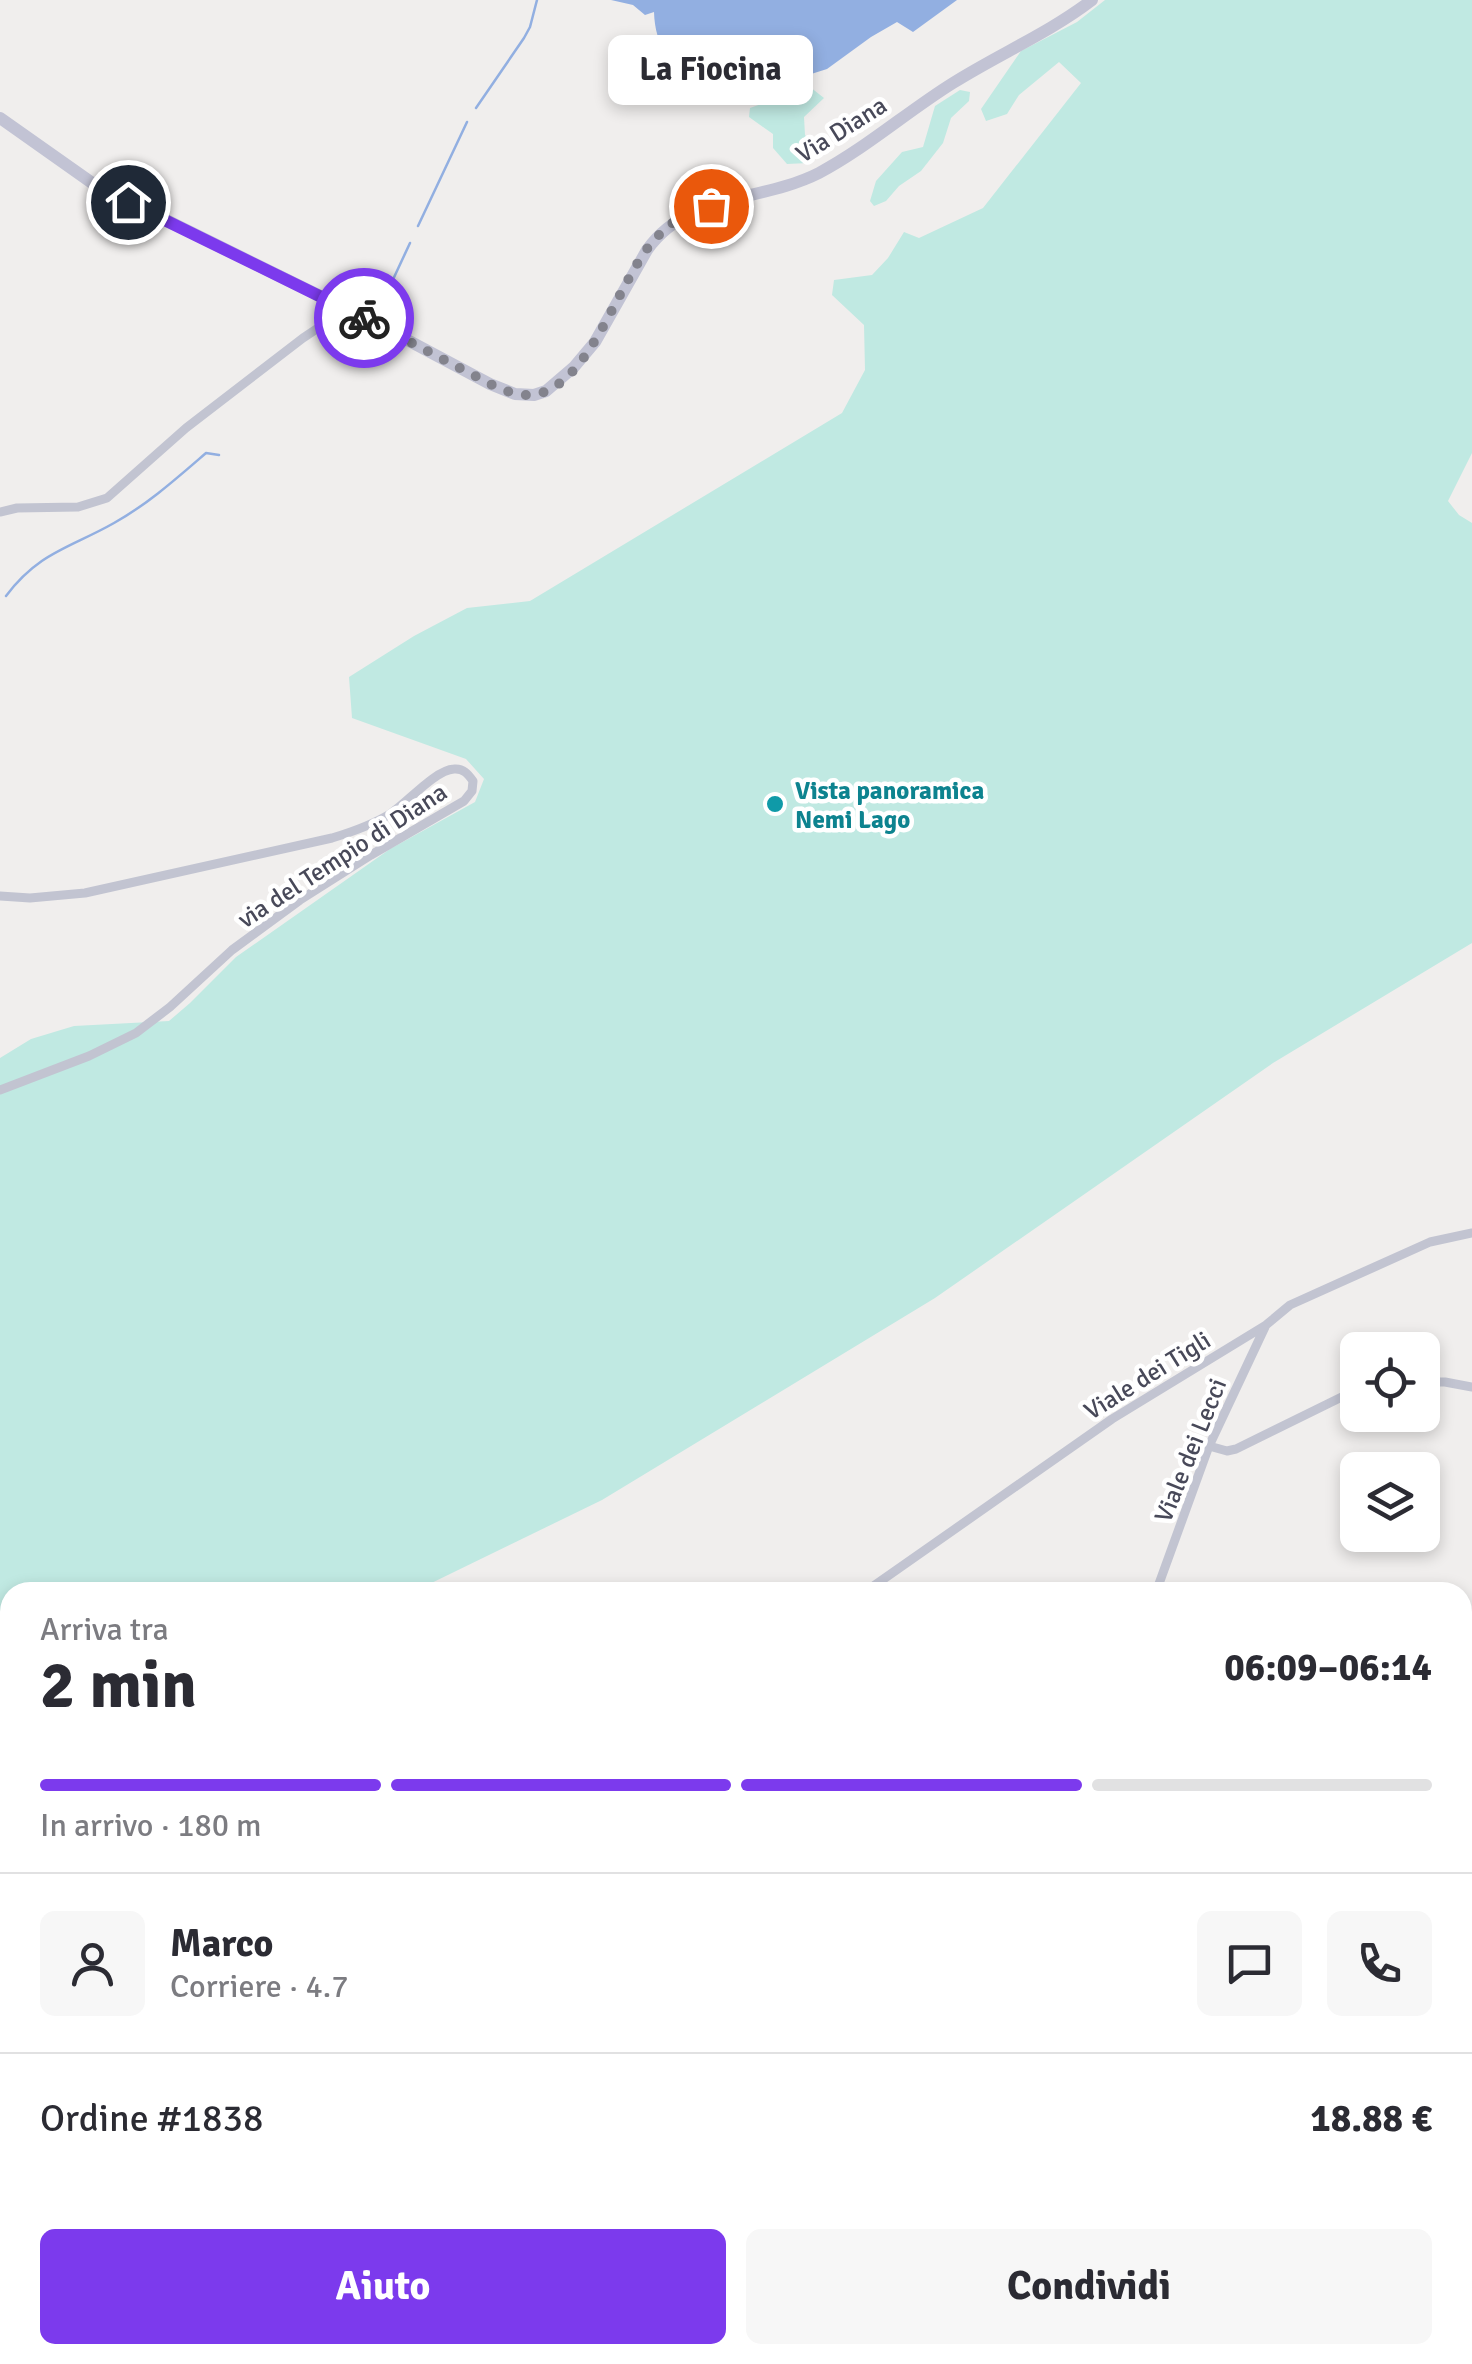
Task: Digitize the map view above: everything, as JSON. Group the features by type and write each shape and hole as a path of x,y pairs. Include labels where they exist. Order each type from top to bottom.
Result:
{"street":[{"name":"Via Diana","path":"0,118 95,186 500,389 534,395 564,378 595,342 655,238 681,216 785,186 821,171 952,83 1092,0"},
{"path":"0,512 78,507 107,498 186,428 303,338 326,322 354,313"},
{"name":"via del Tempio di Diana","path":"0,896 86,894 332,838 389,814 450,770 463,770 473,781 472,791 464,801 370,854 300,900 232,950 142,1029 89,1056 0,1090"},
{"name":"Viale dei Tigli","path":"879,1582 1112,1420 1266,1325 1290,1305 1430,1242 1472,1233"},
{"name":"Viale dei Lecci","path":"1160,1582 1209,1446 1266,1325"},
{"path":"1440,1382 1472,1387"},
{"path":"1209,1446 1236,1449 1340,1398"}],"shaded area":[{"path":"1105,0 1472,0 1472,453 1448,501 1472,523 1472,943 1273,1063 935,1298 602,1500 434,1582 0,1582 0,1058 31,1039 74,1026 169,1021 236,957 390,849 475,802 484,779 466,759 352,718 349,677 467,608 530,601 842,413 865,370 864,325 832,295 834,280 872,275 904,232 919,238 983,208 1081,83 1059,62 1019,95 1007,114 986,121 981,109 1021,51 1077,22"},
{"path":"810,87 824,98 804,117 805,135 816,148 808,163 787,164 773,148 773,134 749,117 750,108"},
{"path":"960,90 970,92 969,101 951,118 943,143 921,171 886,201 874,206 870,201 876,181 902,152 923,147 935,106"}],"water":[{"path":"611,0 957,0 913,32 897,22 827,69 789,81 765,94 747,93 731,86 721,93 666,54 657,35 654,12 645,15 633,5"}],"waterway":[{"path":"476,108 524,38 537,0"},
{"path":"418,226 467,122"},
{"path":"376,316 410,243"},
{"path":"348,354 367,329"},
{"path":"6,596 43,560 127,516 206,453 219,455"}],"way so far":[{"path":"364,318 500,389 522,395 540,394 564,378 595,342 655,238 681,216 711,206"}],"place":[{"name":"La Fiocina","path":"711,206"},
{"name":"Vista panoramica Nemi Lago","path":"775,804"}],"route":[{"path":"128,202 364,318"}]}
